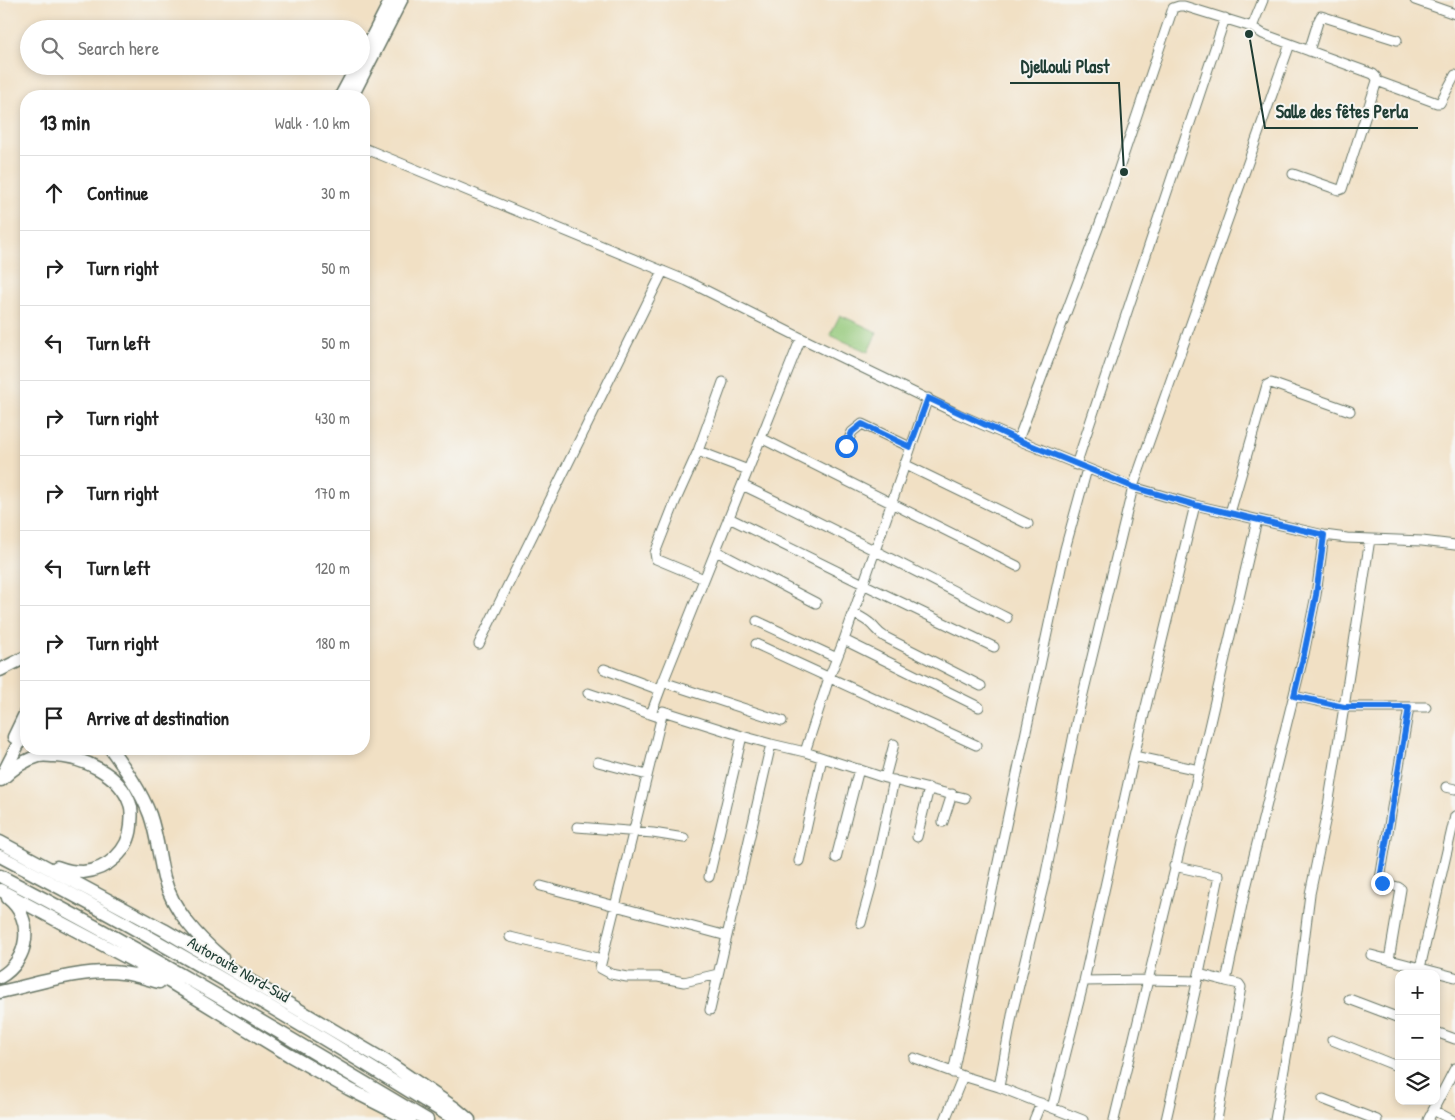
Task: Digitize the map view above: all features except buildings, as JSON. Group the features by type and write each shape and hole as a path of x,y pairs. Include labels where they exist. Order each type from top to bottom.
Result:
{"highway":[{"path":"370,42 392,0"},
{"path":"370,61 401,0"},
{"path":"345,90 352,75"},
{"path":"355,90 363,75"},
{"path":"0,670 20,660"},
{"path":"0,763 20,724"},
{"path":"0,780 20,741"},
{"path":"0,780 13,768 28,760 42,755 62,756 97,767 116,782 124,792 132,811 130,833 127,842 119,854 108,863 96,869 81,872 65,870 46,864 0,842"},
{"path":"116,755 131,777 146,807 155,831 165,881 181,913 196,934 213,950 234,968 268,992"},
{"path":"16,850 164,930 387,1062 456,1109 468,1120"},
{"name":"Autoroute Nord-Sud","path":"0,856 73,894 204,968 372,1067 456,1120"},
{"name":"Autoroute Nord-Sud","path":"0,876 148,954 427,1120"},
{"path":"0,891 11,901 20,914 25,927 25,943 21,957 13,967 0,977"},
{"path":"0,891 137,964 289,1055 349,1089 410,1120"},
{"path":"0,992 85,974 122,972 160,983 209,1006"}],"street":[{"path":"1252,27 1263,0"},
{"path":"1416,0 1455,14"},
{"path":"1018,440 1106,210 1173,8 1184,6 1252,27 1263,34 1376,76 1377,81 1342,189 1339,190 1293,174"},
{"path":"1309,51 1321,16 1397,40"},
{"path":"1076,464 1225,18"},
{"path":"999,1087 1013,1010 1044,883 1077,719 1133,487 1290,44"},
{"path":"1377,81 1440,103 1455,75"},
{"path":"370,150 687,281 801,338 1018,440 1133,487 1195,505 1324,535 1455,545"},
{"path":"479,644 663,271"},
{"path":"718,974 684,982 658,977 628,978 611,974 600,968 647,775 662,686 801,338"},
{"path":"704,579 656,560 655,553 674,502 698,451 723,382"},
{"path":"1230,513 1266,385 1272,384 1350,411"},
{"path":"805,752 829,678 928,398"},
{"path":"846,446 852,432 862,424 910,447"},
{"path":"761,438 1017,566"},
{"path":"698,451 748,470"},
{"path":"904,464 1028,524"},
{"path":"953,1073 1061,568 1087,469"},
{"path":"742,485 848,536 1006,618"},
{"path":"1052,1108 1084,981 1134,756 1195,505"},
{"path":"729,518 994,647"},
{"path":"1114,1120 1257,520"},
{"path":"1226,981 1243,900 1304,654 1316,595 1324,535"},
{"path":"1275,1120 1298,990 1310,894 1327,812 1370,539"},
{"path":"716,550 816,603"},
{"path":"853,613 874,626 876,631 884,637 981,686"},
{"path":"757,620 837,658"},
{"path":"844,640 979,707"},
{"path":"756,644 976,746"},
{"path":"604,669 782,720"},
{"path":"588,693 805,752 889,779 965,798"},
{"path":"1294,696 1344,707 1426,707"},
{"path":"1389,960 1401,889 1382,883 1380,879 1409,707"},
{"path":"709,877 742,736"},
{"path":"710,1010 771,744"},
{"path":"861,923 871,887 894,744"},
{"path":"1134,756 1198,770"},
{"path":"799,861 822,758"},
{"path":"598,762 647,775"},
{"path":"836,858 859,769"},
{"path":"917,837 929,788"},
{"path":"944,822 952,794"},
{"path":"1420,968 1455,816"},
{"path":"577,827 633,831 684,838"},
{"path":"1166,1120 1219,876 1174,866"},
{"path":"541,886 726,936"},
{"path":"510,937 602,959"},
{"path":"1371,955 1455,977"},
{"path":"1084,981 1198,978 1239,984 1241,987 1217,1120"},
{"path":"1349,1000 1395,1017"},
{"path":"1440,1033 1455,1039"},
{"path":"1332,1040 1395,1065"},
{"path":"914,1058 953,1073 999,1087 1083,1120"},
{"path":"1428,1120 1455,1068"},
{"path":"945,1120 963,1076"},
{"path":"1440,1084 1446,1086"},
{"path":"1323,1099 1377,1120"},
{"path":"1034,1120 1041,1104"},
{"path":"1433,1110 1452,1120"}],"green space":[{"path":"840,315 877,332 868,352 830,335"}],"place":[{"name":"Salle des fêtes Perla","path":"1249,34"},
{"name":"Djellouli Plast","path":"1124,172"}],"route":[{"path":"846,446 852,432 862,424 910,447 928,398 958,414 1133,487 1195,505 1324,535 1316,595 1294,696 1344,707 1409,707 1380,879 1382,883"}]}
